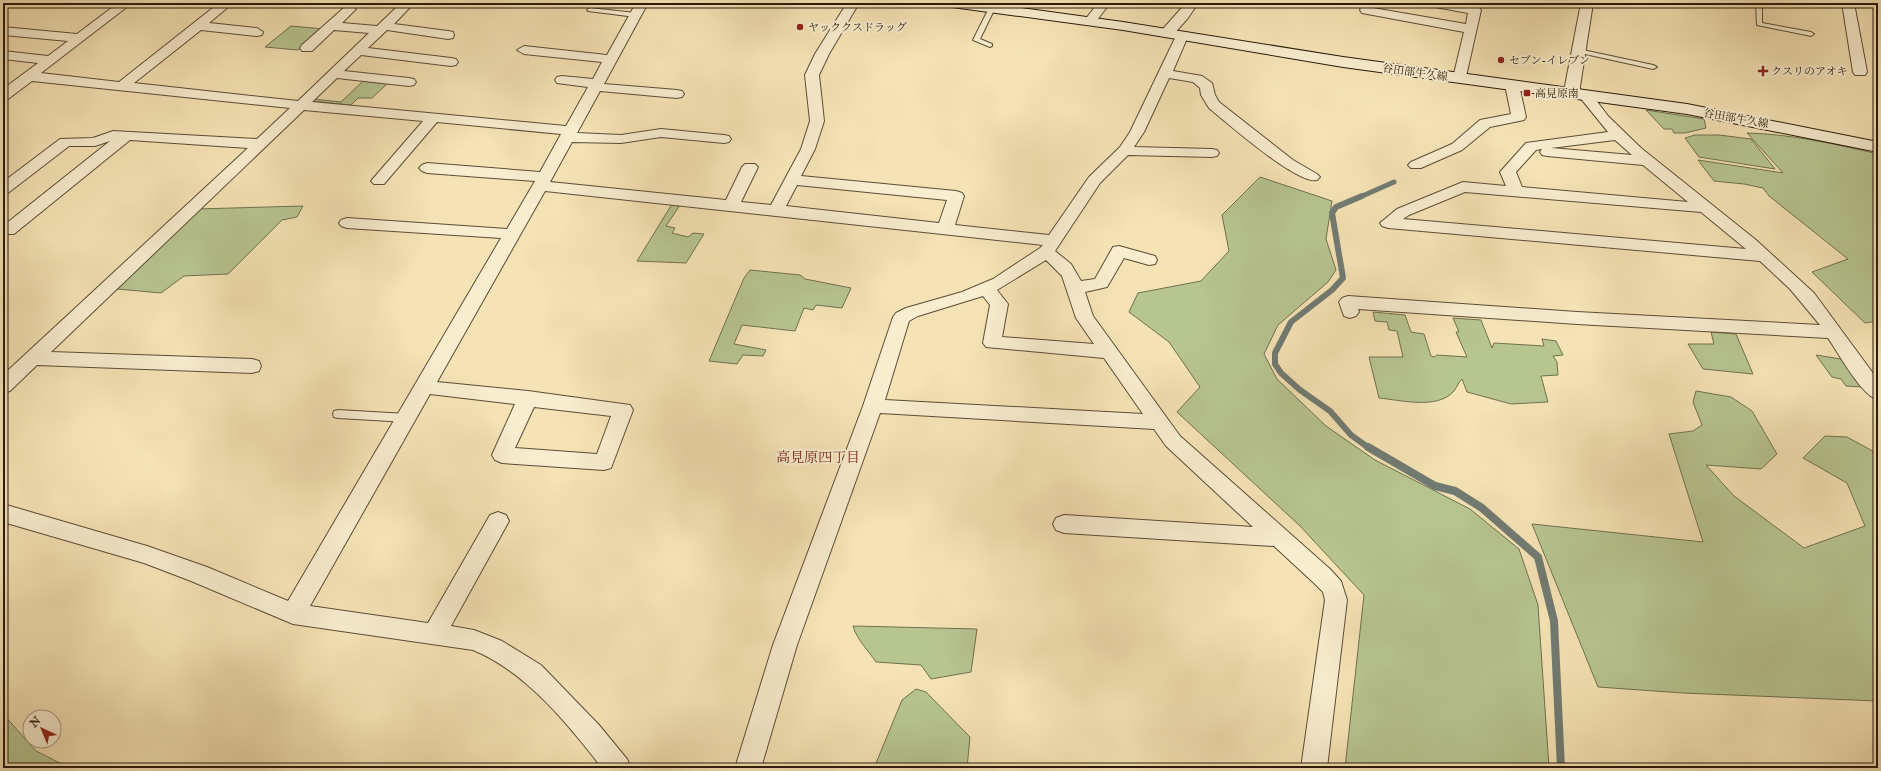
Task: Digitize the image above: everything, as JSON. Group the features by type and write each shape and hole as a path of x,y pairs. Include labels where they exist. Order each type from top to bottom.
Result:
{"main road":[{"name":"谷田部牛久線","path":"952,3 1090,21 1343,62 1579,94 1717,115 1878,147"}],"street":[{"path":"3,96 124,3"},
{"path":"121,87 227,3"},
{"path":"3,386 163,237 408,3"},
{"path":"776,210 808,149 817,121 812,75 822,54 853,3"},
{"path":"1090,21 1104,3"},
{"path":"1167,33 1184,15 1192,3"},
{"path":"1369,3 1366,10 1471,29"},
{"path":"1435,3 1475,10 1460,78"},
{"path":"1587,3 1572,86 1619,135 1647,161 1764,256 1796,285 1814,304 1833,332 1877,390"},
{"path":"1848,3 1860,72"},
{"path":"293,614 513,234 639,9"},
{"path":"307,48 350,10"},
{"path":"197,26 257,32"},
{"path":"332,26 382,28 448,35"},
{"path":"3,31 78,38"},
{"path":"748,768 786,645 873,406 898,325 902,317 912,312 968,296 999,283 1050,246 1094,180 1116,157 1125,150 1137,132 1182,36"},
{"path":"524,50 611,59"},
{"path":"357,51 451,62"},
{"path":"141,53 164,54"},
{"path":"3,55 49,60"},
{"path":"1164,73 1197,79 1207,86 1208,95 1214,105 1288,163 1312,177"},
{"path":"333,74 409,82"},
{"path":"28,76 121,87 434,117 621,139 661,134 724,139"},
{"path":"562,80 596,86 677,94"},
{"path":"1416,165 1457,147 1485,123 1519,117 1512,85"},
{"path":"379,181 434,117"},
{"path":"3,190 65,142 95,142 113,135 259,144"},
{"path":"1516,191 1508,172 1531,146 1619,135"},
{"path":"8,230 126,136"},
{"path":"1125,150 1138,152 1212,153"},
{"path":"1527,150 1647,161"},
{"path":"731,206 750,167"},
{"path":"427,168 543,181 731,206 946,228 1050,246 1068,272 1075,288 1082,312 1173,441 1280,537 1333,588 1336,600 1314,768"},
{"path":"791,180 956,196 946,228"},
{"path":"1705,208 1463,187 1403,212 1388,223 1764,256"},
{"path":"348,223 513,234"},
{"path":"1075,288 1101,283 1119,251 1149,260"},
{"path":"986,289 1000,304 992,343 1109,352"},
{"path":"1350,312 1348,302 1577,318 1833,332"},
{"path":"33,358 252,366"},
{"path":"425,387 528,398 624,410 604,462 502,456 528,398"},
{"path":"873,406 1161,422"},
{"path":"3,513 146,555 199,574 293,614 435,633 474,640 494,648 532,673 590,733 618,768"},
{"path":"435,633 498,521"},
{"path":"1064,524 1280,537"}],"lane":[{"path":"1759,3 1759,24 1811,34"},
{"path":"990,45 976,40 992,8"},
{"path":"590,10 639,9"},
{"path":"1578,51 1653,67"},
{"path":"338,414 407,418"}],"green space":[{"path":"291,26 324,29 298,50 265,47"},
{"path":"363,81 387,84 372,98 358,98 351,105 310,101 313,99 341,102"},
{"path":"1646,110 1704,119 1706,128 1685,133 1674,133 1672,129 1664,129"},
{"path":"1747,133 1796,137 1878,154 1878,321 1865,323 1812,272 1848,259 1769,196 1763,188 1744,184 1714,181 1698,160 1783,173"},
{"path":"1695,135 1719,135 1751,139 1775,169 1699,157 1685,138"},
{"path":"1260,177 1332,201 1326,239 1336,270 1328,282 1278,325 1264,354 1277,379 1326,426 1375,460 1470,509 1519,549 1538,605 1549,768 1345,768 1364,595 1300,526 1177,412 1200,387 1169,342 1129,312 1138,293 1201,281 1229,251 1222,215"},
{"path":"672,204 680,205 666,226 675,228 672,233 688,237 693,233 704,234 686,263 637,261"},
{"path":"303,206 297,217 282,220 228,274 184,276 161,293 117,289 197,209"},
{"path":"750,270 800,275 805,279 851,288 842,308 816,305 813,310 804,308 795,331 742,325 734,344 766,350 763,356 743,355 737,364 709,361 744,278"},
{"path":"1373,312 1405,315 1411,332 1424,334 1431,356 1434,357 1437,355 1467,357 1456,332 1459,332 1453,318 1481,320 1492,348 1494,343 1544,346 1542,339 1556,341 1563,355 1553,356 1557,362 1558,375 1541,376 1548,402 1511,404 1467,392 1462,379 1454,391 1447,397 1438,400 1429,402 1408,402 1379,398 1369,357 1403,357 1397,331 1389,330 1387,322 1375,321"},
{"path":"1711,332 1736,334 1753,374 1703,369 1688,344 1714,344"},
{"path":"1816,355 1841,359 1862,387 1846,386 1841,379 1832,377"},
{"path":"1696,391 1731,397 1752,411 1777,454 1761,469 1706,465 1734,496 1804,548 1865,526 1847,483 1803,458 1825,436 1847,437 1878,454 1878,701 1683,693 1598,687 1532,524 1703,542 1669,434 1693,431 1702,425 1693,402"},
{"path":"853,626 977,629 971,672 931,679 921,665 876,662 860,640"},
{"path":"916,689 926,692 970,737 967,768 874,768 902,700"},
{"path":"3,714 22,735 22,749 34,749 70,768 3,768"}],"waterway":[{"path":"1360,197 1394,182"},
{"path":"1362,196 1336,207 1332,213 1343,278 1332,290 1291,322 1275,353 1275,364 1281,373 1300,390 1330,411 1351,435 1369,448"},
{"path":"1368,447 1435,486 1455,491 1482,508 1538,557 1554,621 1561,768"}],"place":[{"name":"ヤッククスドラッグ","path":"800,27"},
{"name":"セブン-イレブン","path":"1501,60"},
{"name":"クスリのアオキ","path":"1763,71"},
{"name":"高見原南","path":"1527,93"}],"district":[{"name":"高見原四丁目","path":"818,457"}]}
